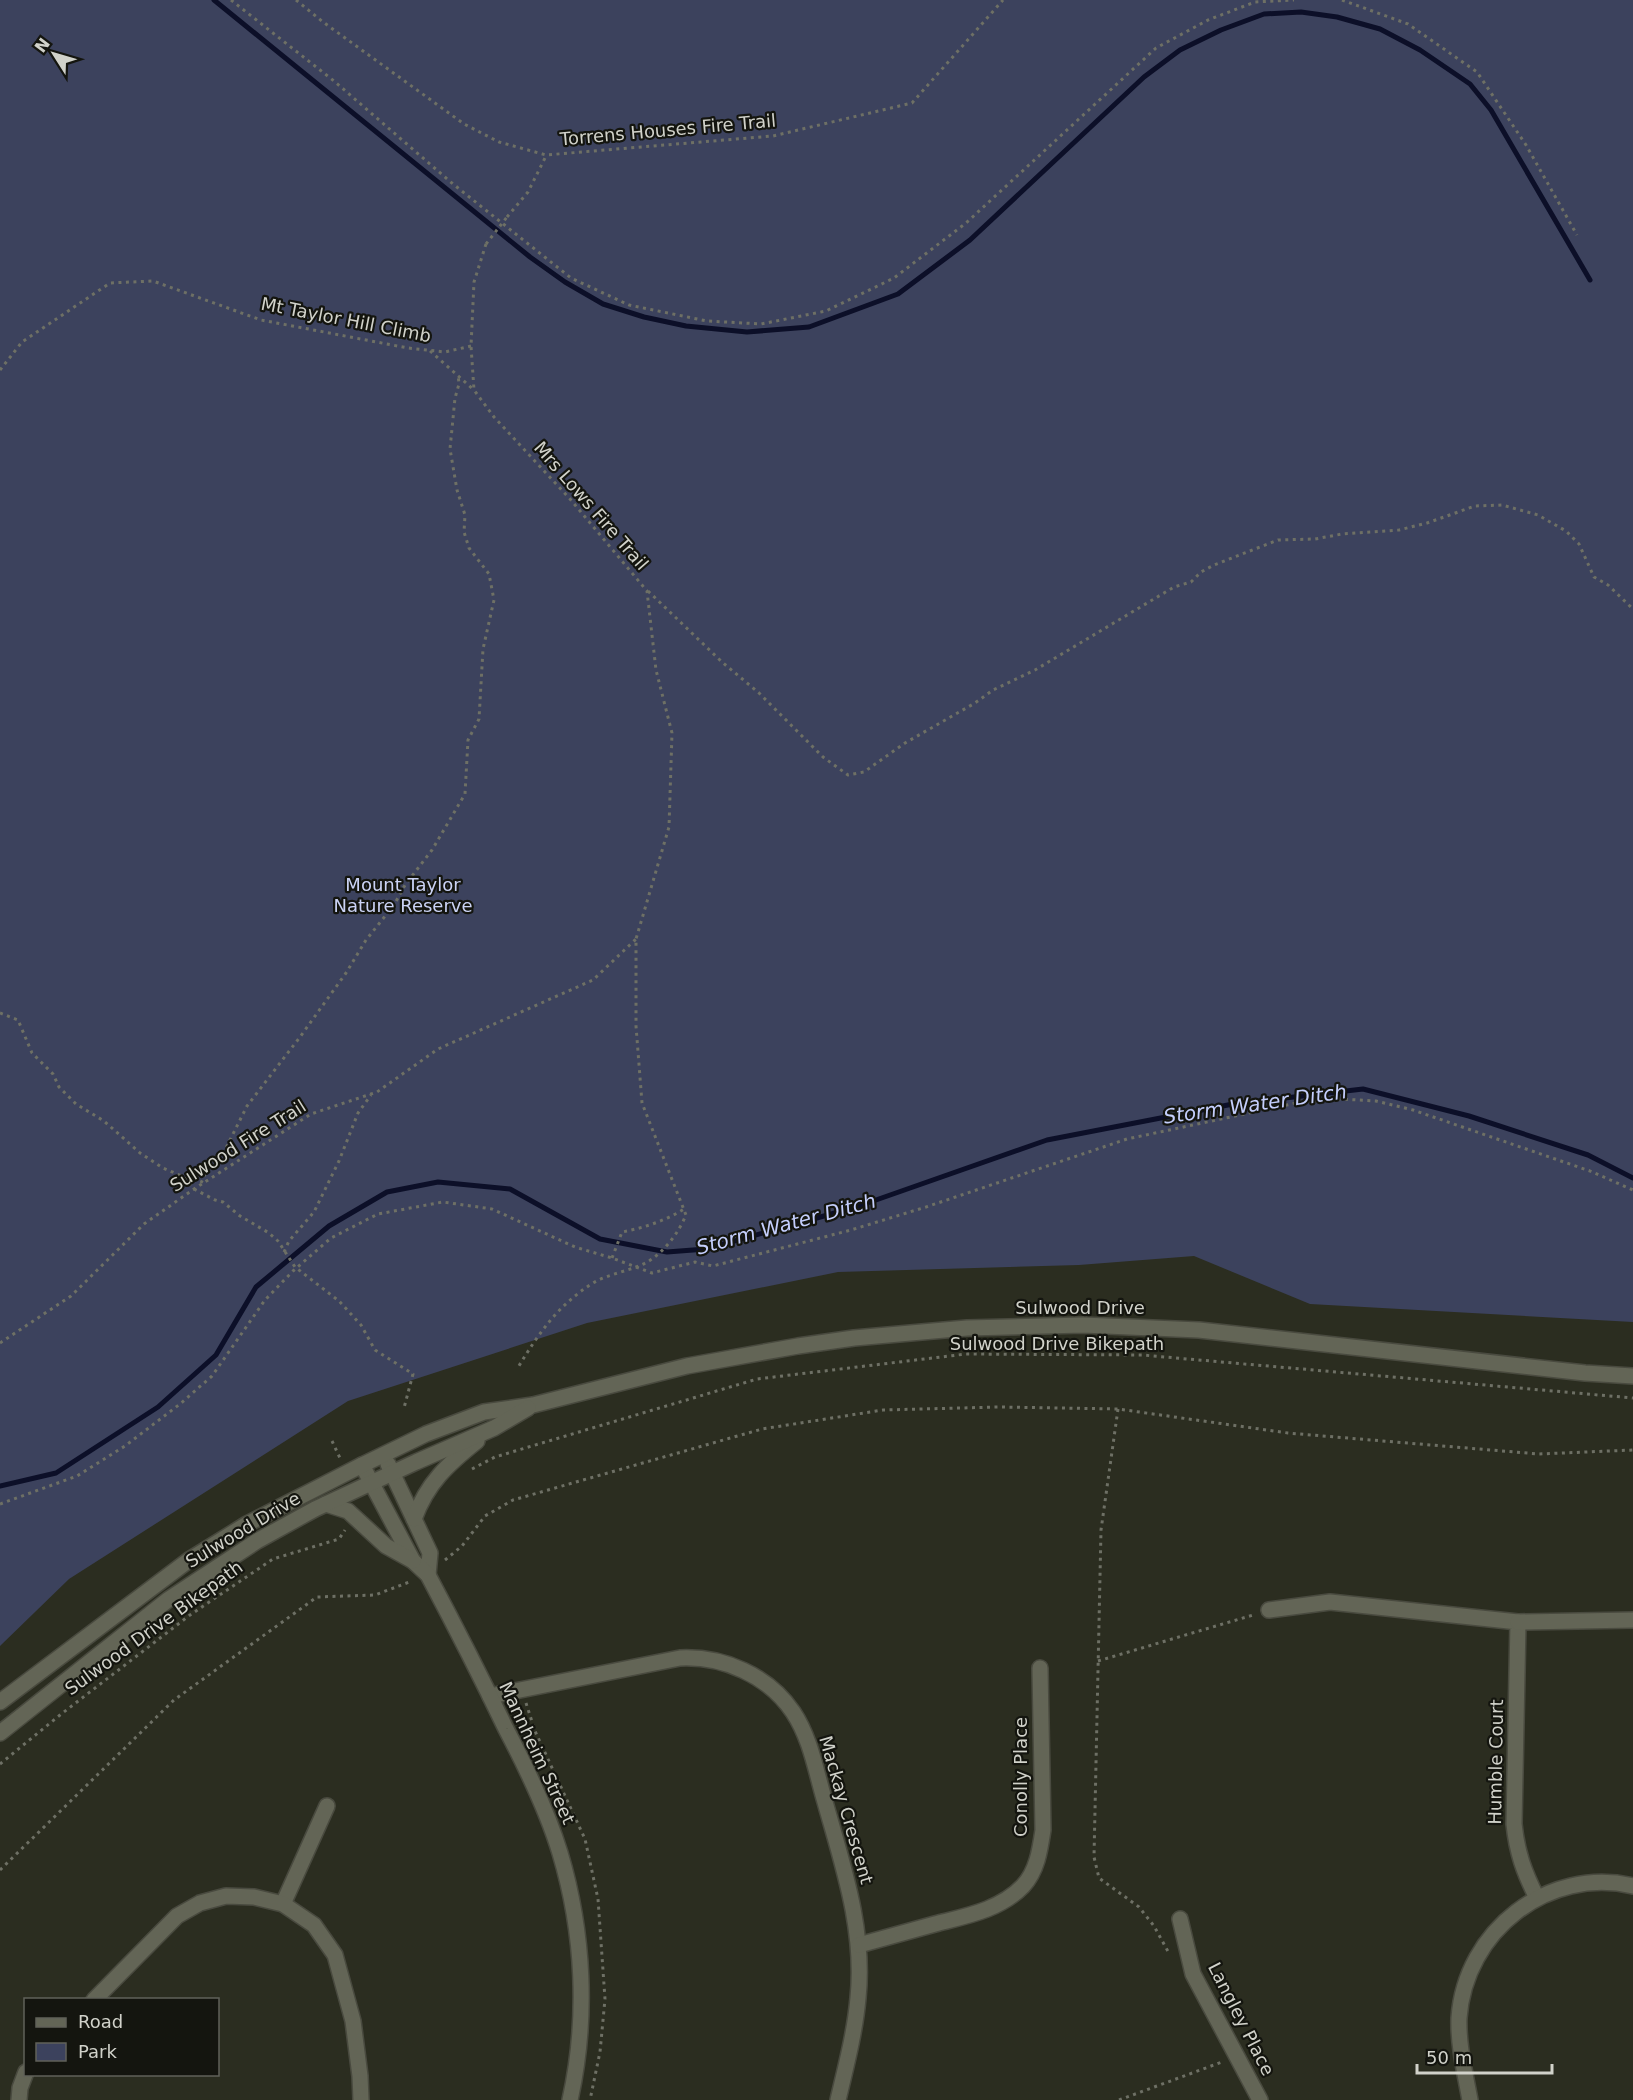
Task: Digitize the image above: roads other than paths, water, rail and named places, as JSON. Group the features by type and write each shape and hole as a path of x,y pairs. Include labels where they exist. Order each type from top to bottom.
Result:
{"street":[{"name":"Sulwood Drive","path":"0,1702 189,1560 247,1524 362,1465 426,1434 484,1412 533,1405 687,1366 854,1338 967,1328 1083,1325 1198,1330 1585,1374 1633,1376"},
{"name":"Sulwood Drive","path":"0,1733 169,1599 257,1541 372,1482 494,1428 533,1405"},
{"path":"414,1519 421,1500 449,1464 494,1428"},
{"name":"Mannheim Street","path":"384,1455 430,1553 428,1575"},
{"name":"Mannheim Street","path":"362,1465 413,1561 428,1575 490,1696 540,1796 560,1853 574,1911 582,1997 579,2053 570,2100"},
{"path":"326,1504 348,1511 386,1546 413,1561"},
{"path":"1269,1610 1330,1602 1518,1622 1633,1620"},
{"name":"Humble Court","path":"1518,1622 1514,1824 1517,1850 1537,1898"},
{"name":"Mackay Crescent","path":"490,1696 687,1658 735,1666 773,1689 792,1711 806,1736 848,1882 859,1945 859,1997 851,2046 838,2100"},
{"name":"Conolly Place","path":"859,1945 981,1912 1004,1902 1030,1877 1039,1855 1043,1830 1040,1668"},
{"path":"283,1904 327,1806"},
{"path":"1470,2100 1461,2054 1459,2018 1465,1984 1478,1954 1497,1927 1523,1906 1566,1886 1614,1882 1633,1886"},
{"path":"96,1998 177,1916 200,1903 235,1896 254,1897 283,1904 314,1925 335,1955 353,2021 361,2100"},
{"name":"Langley Place","path":"1180,1919 1193,1974 1260,2100"},
{"path":"19,2100 24,2076"}],"waterway":[{"path":"214,0 530,257 565,282 603,304 644,317 686,326 747,332 809,327 898,294 970,240 1144,77 1180,50 1221,30 1264,14 1301,12 1337,17 1380,29 1420,50 1470,84 1491,110 1590,280"},
{"name":"Storm Water Ditch","path":"0,1486 56,1473 158,1407 216,1355 256,1287 329,1226 387,1192 438,1182 510,1189 600,1239 667,1252 706,1249 856,1207 1047,1140 1233,1104 1363,1089 1469,1116 1588,1155 1633,1178"}],"park label":[{"name":"Mount Taylor Nature Reserve","path":"403,895"}]}
